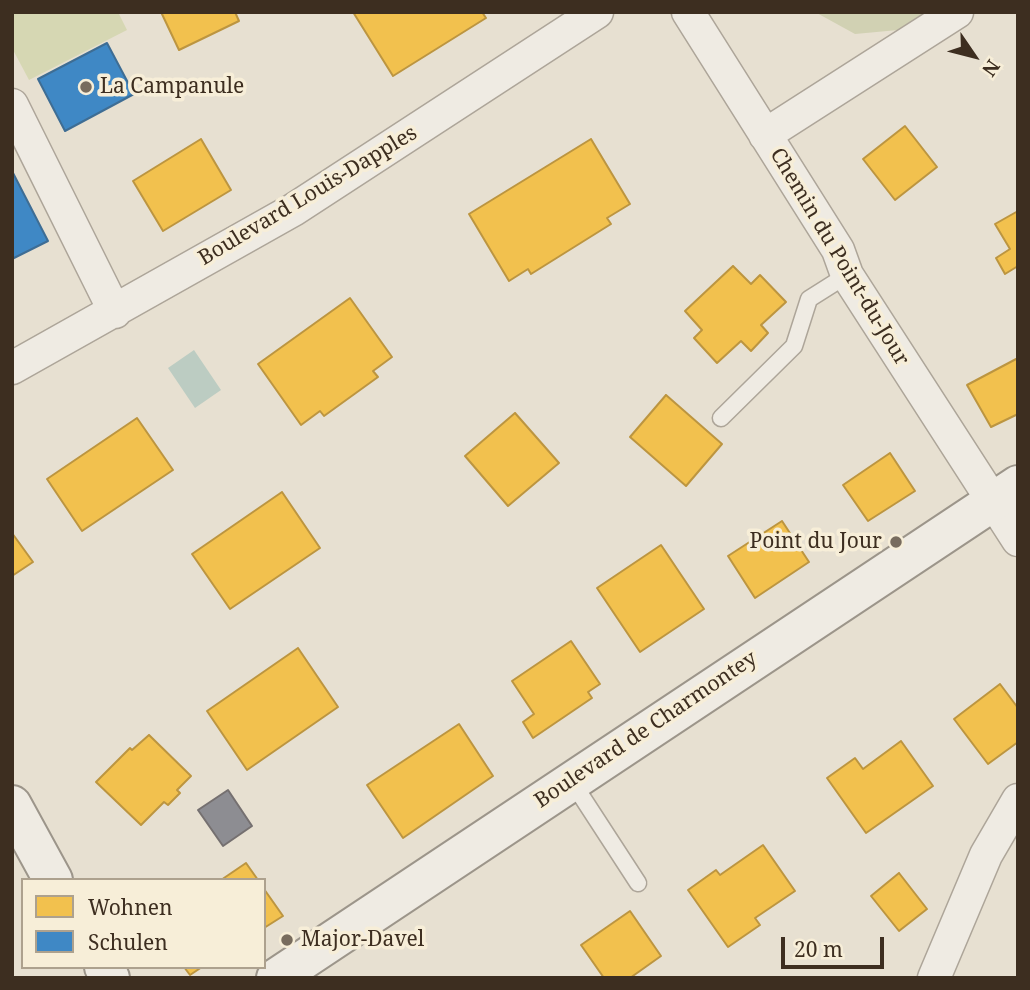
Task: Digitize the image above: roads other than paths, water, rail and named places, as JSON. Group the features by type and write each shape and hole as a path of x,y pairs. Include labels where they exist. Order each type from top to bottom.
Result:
{"street":[{"name":"Boulevard Louis-Dapples","path":"12,368 293,210 597,12"},
{"name":"Chemin du Point-du-Jour","path":"688,12 838,250 847,275 1005,493 1018,540"},
{"path":"765,135 957,12"},
{"path":"12,105 115,312"},
{"name":"Boulevard de Charmontey","path":"275,978 1005,493"},
{"path":"934,978 986,855 1018,800"},
{"path":"12,805 53,878"}],"lane":[{"path":"721,418 794,346 809,299 847,275"},
{"path":"571,780 638,883"}],"place":[{"name":"La Campanule","path":"86,87"},
{"name":"Point du Jour","path":"896,542"},
{"name":"Major-Davel","path":"287,940"}]}
